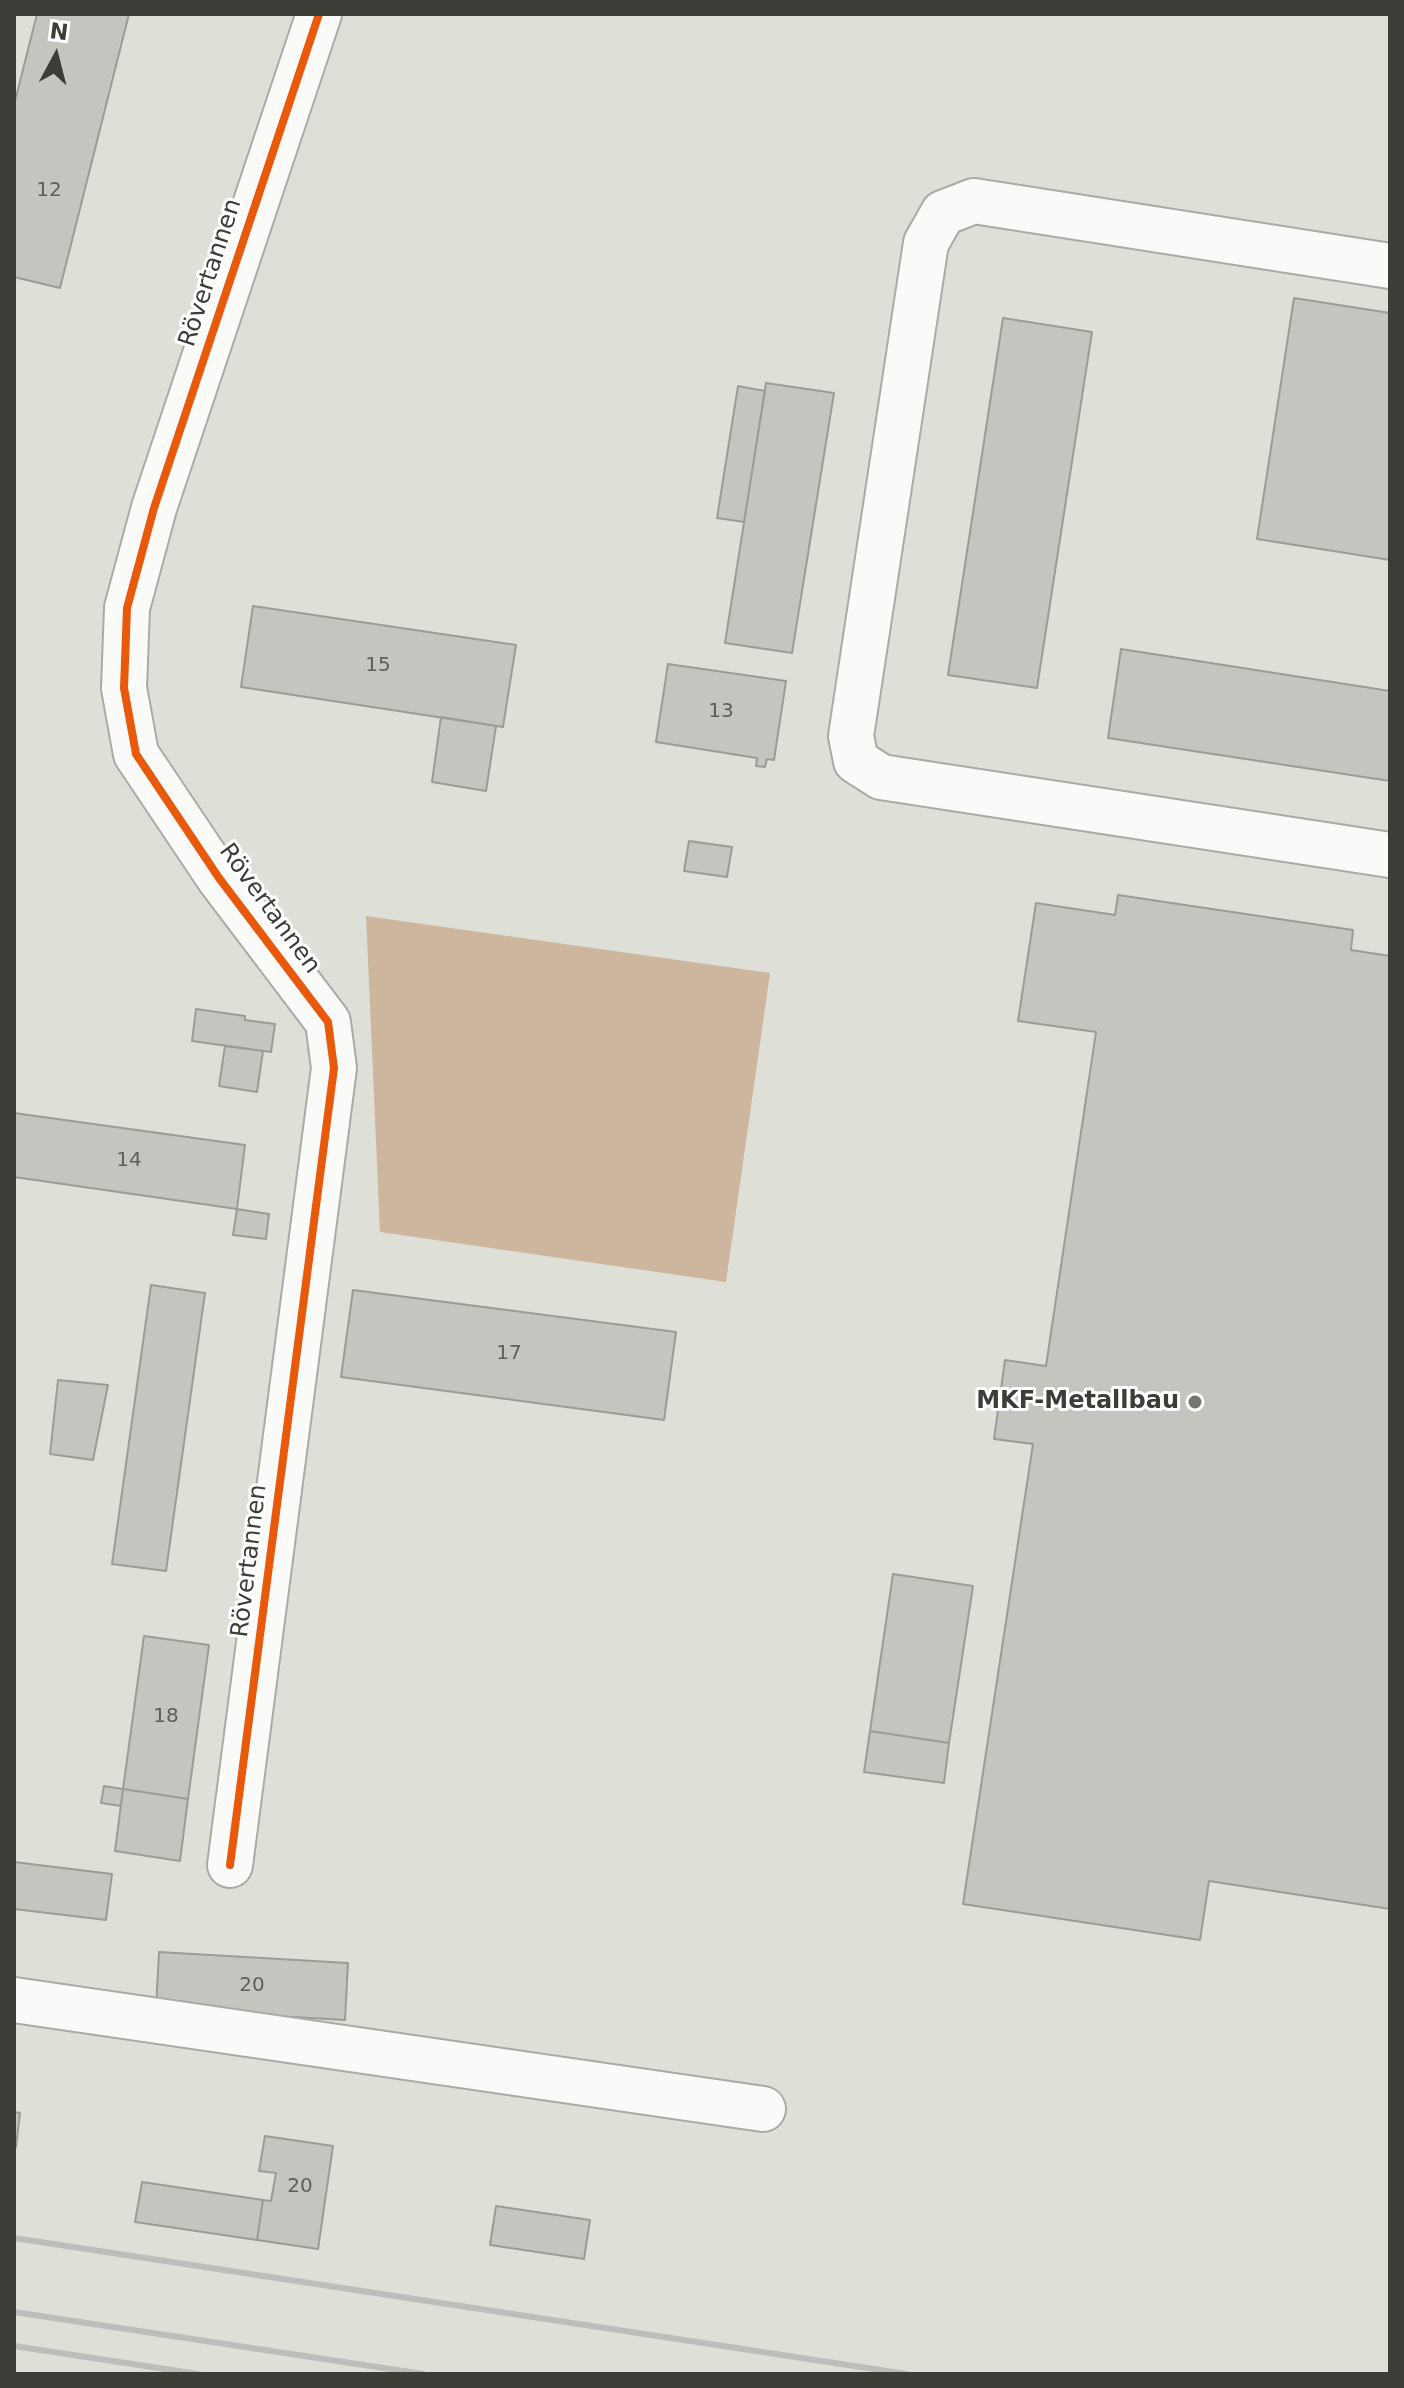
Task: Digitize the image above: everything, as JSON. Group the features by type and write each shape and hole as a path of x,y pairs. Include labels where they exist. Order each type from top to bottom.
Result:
{"street":[{"name":"Rövertannen","path":"230,1865 334,1068 328,1022 219,878 136,754 124,688 127,608 154,508 319,14"},
{"path":"1390,266 974,201 943,213 926,243 851,736 856,761 881,777 1390,855"},
{"path":"14,2000 763,2109"}],"shaded area":[{"path":"366,916 770,973 726,1282 380,1232"}],"building":[{"path":"37,14 129,14 60,288 14,277 14,105"},
{"path":"1294,298 1390,313 1390,560 1257,539"},
{"path":"1003,318 1092,332 1037,688 948,675"},
{"path":"766,383 834,393 792,653 725,643"},
{"path":"738,386 765,391 744,522 717,518"},
{"path":"253,606 516,645 503,727 241,687"},
{"path":"1121,649 1390,691 1390,781 1108,738"},
{"path":"668,664 786,681 774,760 767,759 765,767 756,766 757,758 656,742"},
{"path":"441,717 496,726 486,791 432,782"},
{"path":"689,841 732,847 727,877 684,871"},
{"name":"MKF-Metallbau","path":"1118,895 1353,930 1351,950 1390,956 1390,1909 1209,1881 1200,1940 963,1904 1033,1444 994,1439 1005,1360 1046,1366 1096,1032 1018,1021 1036,903 1115,915"},
{"path":"196,1009 275,1024 271,1052 192,1041"},
{"path":"225,1046 263,1051 257,1092 219,1086"},
{"path":"14,1113 245,1145 237,1209 14,1177"},
{"path":"237,1209 269,1214 266,1239 233,1235"},
{"path":"151,1285 205,1293 166,1571 112,1564"},
{"path":"353,1290 676,1332 664,1420 341,1377"},
{"path":"58,1380 108,1385 93,1460 50,1454"},
{"path":"893,1574 973,1586 949,1743 870,1731"},
{"path":"144,1636 209,1645 188,1799 123,1789"},
{"path":"870,1731 949,1743 944,1783 864,1772"},
{"path":"104,1786 123,1789 121,1806 101,1803"},
{"path":"123,1789 188,1799 180,1861 115,1851"},
{"path":"14,1862 112,1874 106,1920 14,1909"},
{"path":"159,1952 348,1963 345,2020 156,2009"},
{"path":"14,2112 20,2113 16,2147 14,2147"},
{"path":"265,2136 333,2146 318,2249 257,2240 263,2200 271,2201 276,2173 259,2171"},
{"path":"142,2182 263,2200 257,2240 135,2222"},
{"path":"496,2206 590,2220 584,2259 490,2245"}],"railway":[{"path":"14,2238 907,2374"},
{"path":"14,2312 423,2374"},
{"path":"14,2346 198,2374"}],"cycle path":[{"path":"230,1865 334,1068 328,1022 219,878 136,754 124,688 127,608 154,508 319,14"}],"place":[{"name":"MKF-Metallbau","path":"1195,1402"}]}
